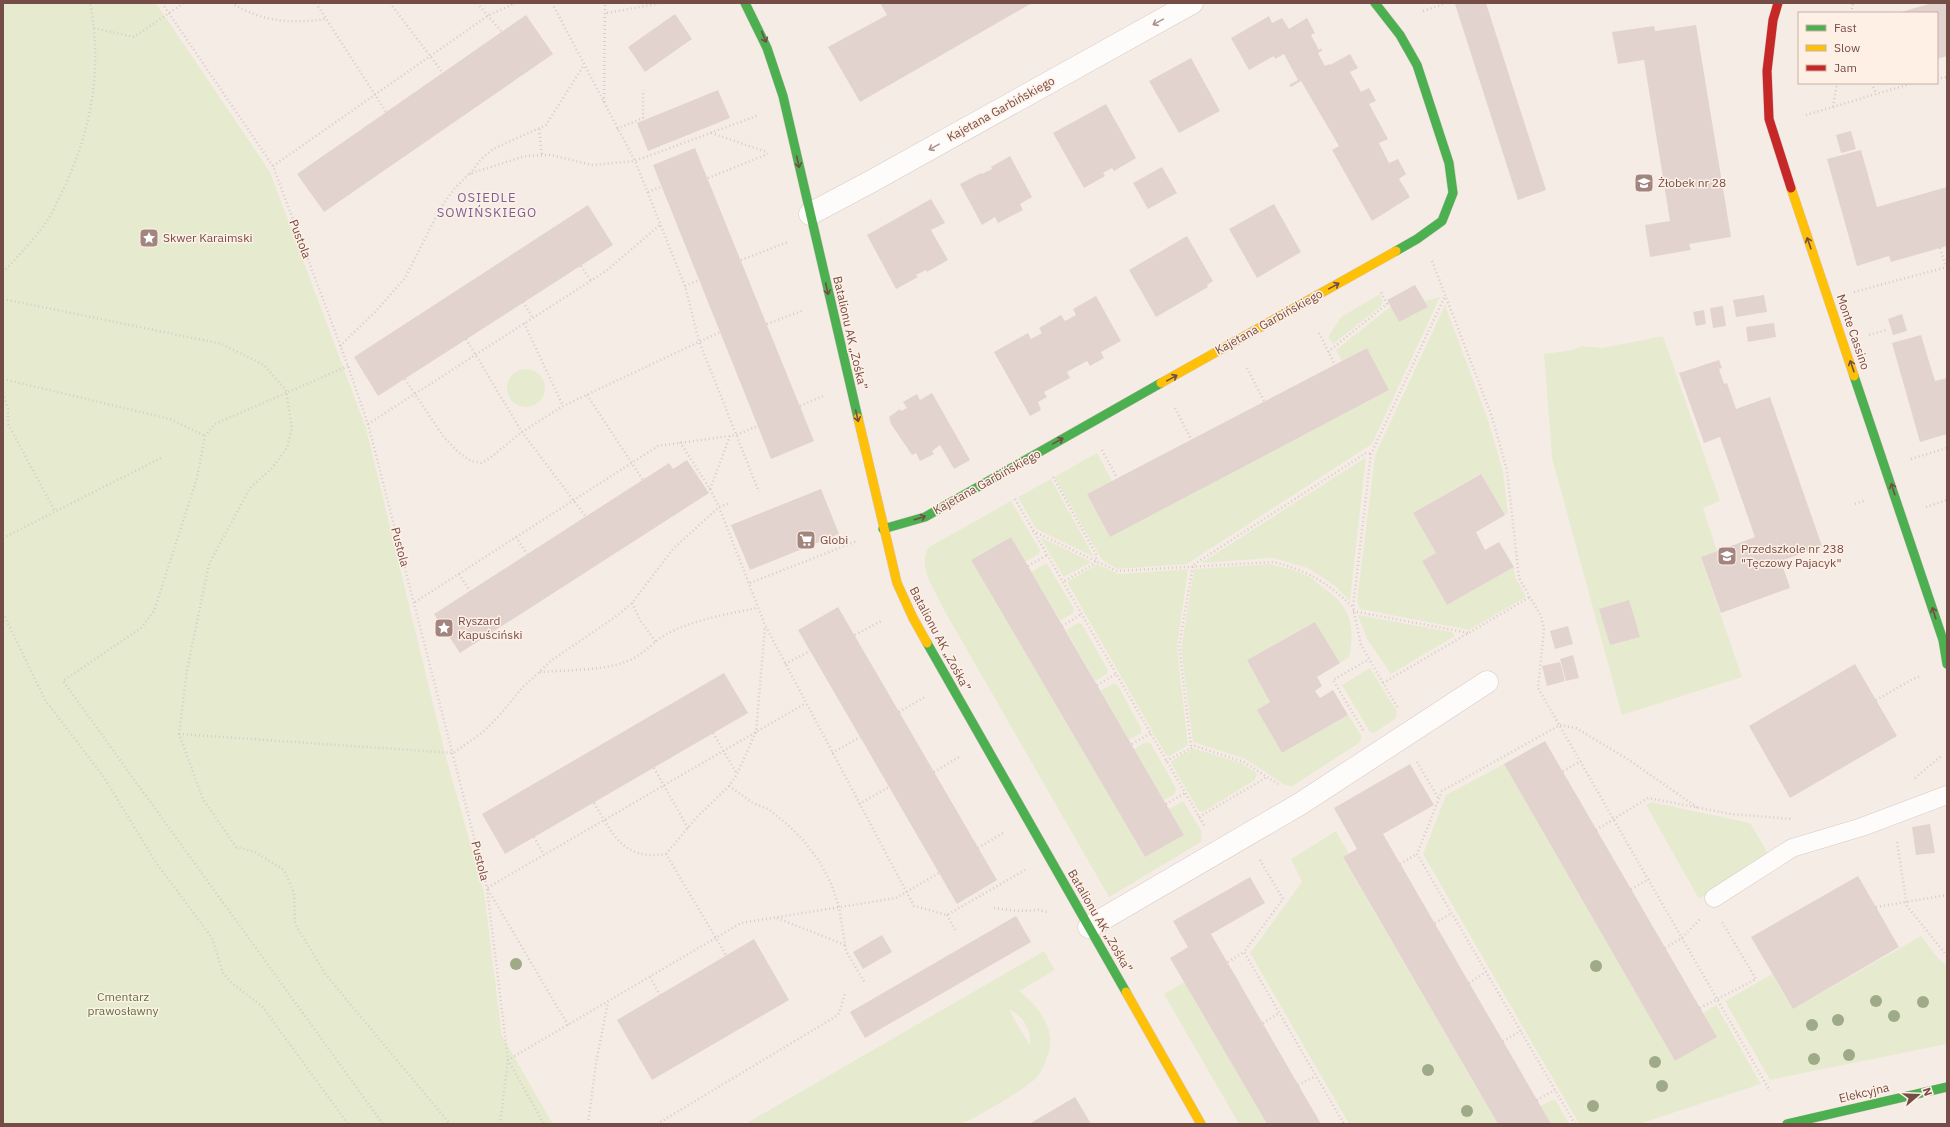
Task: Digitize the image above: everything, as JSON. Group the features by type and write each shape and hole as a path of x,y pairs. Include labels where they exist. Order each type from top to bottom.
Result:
{"street":[{"name":"Batalionu AK „Zośka”","path":"745,3 762,33 774,65 897,583 913,618 1201,1124"},
{"name":"Kajetana Garbińskiego","path":"810,214 872,182 1192,3"},
{"name":"Kajetana Garbińskiego","path":"883,529 925,517 1417,239 1442,221 1453,193 1448,162 1417,65 1400,35 1374,3"},
{"name":"Monte Cassino","path":"1778,3 1773,20 1767,71 1769,119 1795,201 1941,632 1947,664"},
{"path":"1089,927 1300,804 1487,682"},
{"name":"Elekcyjna","path":"1787,1124 1947,1087"}],"lane":[{"path":"1713,902 1792,848 1893,815 1947,795"}],"path":[{"path":"3,272 27,248 49,218 68,179 86,133 93,99 95,67 94,28 90,3"},
{"name":"Pustola","path":"162,3 272,166 348,366 368,424 415,602 487,888 508,1060 544,1124"},
{"path":"94,28 134,37 184,3"},
{"path":"230,3 252,14 275,21 300,22 326,19"},
{"path":"316,3 386,112"},
{"path":"390,3 431,55 443,73"},
{"path":"477,3 489,15 502,32"},
{"path":"272,166 489,15 516,3"},
{"path":"552,3 635,161 685,286 699,341 759,492"},
{"path":"604,103 607,13 605,3"},
{"path":"645,6 648,3"},
{"path":"607,13 661,3"},
{"path":"1423,11 1447,3"},
{"path":"1851,12 1853,3"},
{"path":"340,346 376,311 405,278 441,207 455,188 481,159 493,149 546,125 584,65"},
{"path":"1833,107 1838,84"},
{"path":"1872,84 1876,94"},
{"path":"1806,115 1910,84"},
{"path":"617,129 643,118 643,90"},
{"path":"469,174 525,156 551,155 592,165 635,161 760,114"},
{"path":"539,128 542,155"},
{"path":"708,178 770,153 711,133"},
{"path":"648,192 661,187"},
{"path":"368,424 606,271 661,224"},
{"path":"741,260 791,241"},
{"path":"1848,294 1946,267 1940,248"},
{"path":"1432,259 1491,414 1507,470 1519,578 1541,616 1544,629 1538,688 1770,1091"},
{"path":"581,266 591,281"},
{"path":"685,286 699,280"},
{"path":"1328,352 1387,304 1378,288"},
{"path":"1439,799 1383,683 1361,645 1353,607 1371,454 1446,296"},
{"path":"3,299 222,344 264,365 287,392 292,428 287,448 272,468 250,488 209,564 187,670 179,734 203,798 236,846 255,852 284,870 294,893 295,924 326,975 450,1124"},
{"path":"523,302 533,318"},
{"path":"767,324 806,308"},
{"path":"524,323 563,406"},
{"path":"1863,337 1886,330"},
{"path":"406,379 443,436 458,452 471,461 481,462 490,458 522,432 563,406 670,357 699,341 720,332"},
{"path":"1319,333 1335,364"},
{"path":"466,339 500,398 522,432 586,517"},
{"path":"348,366 215,424 205,436 198,478 154,611 141,628 63,682 383,1124"},
{"path":"1246,366 1264,402"},
{"path":"3,379 170,419 205,436"},
{"path":"3,393 8,409 8,424 55,511"},
{"path":"587,395 643,480"},
{"path":"800,406 827,395"},
{"path":"1172,403 1192,440"},
{"path":"415,602 658,446 736,435 758,426"},
{"path":"710,489 730,436"},
{"path":"680,442 710,489 750,583 757,608 765,625 905,893 914,906 947,915 1026,870"},
{"path":"1099,444 1117,478"},
{"path":"1905,460 1947,448"},
{"path":"1191,746 1179,646 1193,565 1366,453 1371,454"},
{"path":"3,538 161,458"},
{"path":"1050,472 1097,556 1095,563 1062,582"},
{"path":"1012,493 1218,851"},
{"path":"1855,504 1873,498"},
{"path":"1921,509 1947,500"},
{"path":"179,734 453,753 482,733 498,717 523,687 552,660 618,615 632,603 673,549 718,507 730,503"},
{"path":"1033,530 1117,571 1193,565 1273,562 1292,566 1306,572 1334,589 1353,607"},
{"path":"516,537 527,554"},
{"path":"750,583 862,539"},
{"path":"1028,566 1047,555"},
{"path":"458,574 470,591"},
{"path":"1383,683 1530,597"},
{"path":"632,603 640,620 656,642"},
{"path":"539,672 615,665 642,654 656,642 679,629 714,617 757,608"},
{"path":"1353,611 1469,633"},
{"path":"3,613 44,700 103,776 157,864 212,938 223,973 233,984 262,1006 348,1124"},
{"path":"1062,626 1082,614"},
{"path":"855,635 885,619"},
{"path":"594,803 612,835 621,844 631,851 642,855 654,856 666,854 688,828 729,786 737,774 756,732 765,625"},
{"path":"785,664 810,651"},
{"path":"1369,659 1333,680 1377,753"},
{"path":"1097,685 1116,674"},
{"path":"1876,700 1913,679 1926,675"},
{"path":"899,712 927,696"},
{"path":"568,1025 487,888 806,703"},
{"path":"1400,864 1417,854 1442,791 1560,725 1576,728 1629,760 1698,808"},
{"path":"713,733 737,774"},
{"path":"1132,744 1151,733"},
{"path":"832,753 860,737"},
{"path":"1166,761 1191,746 1194,746 1244,762 1279,785"},
{"path":"934,772 961,755"},
{"path":"1913,780 1941,756"},
{"path":"1563,771 1581,761"},
{"path":"654,768 688,828"},
{"path":"1199,818 1267,777"},
{"path":"729,786 753,803 768,809 787,824 804,841 819,861 831,883 839,907 846,951 865,983"},
{"path":"859,804 889,787"},
{"path":"1166,804 1185,792"},
{"path":"1596,830 1648,798 1732,814 1793,819 1807,843"},
{"path":"1893,815 1907,906 1947,956"},
{"path":"978,848 1004,832"},
{"path":"1228,962 1244,952 1283,899 1246,836"},
{"path":"534,837 544,855"},
{"path":"666,854 726,955"},
{"path":"1417,854 1574,1124"},
{"path":"500,1124 508,1060 741,923 896,898 939,873"},
{"path":"1631,889 1649,879"},
{"path":"1876,907 1947,895"},
{"path":"1665,948 1682,938 1713,902 1756,978 1700,1008"},
{"path":"994,908 1019,912 1038,910 1051,913"},
{"path":"1435,923 1452,913"},
{"path":"947,915 955,930"},
{"path":"777,918 846,945"},
{"path":"1244,952 1344,1124"},
{"path":"1469,983 1486,972"},
{"path":"650,977 660,995"},
{"path":"657,1124 838,1015 845,994"},
{"path":"588,1124 588,1112 596,1063 608,1002"},
{"path":"1263,1023 1279,1013"},
{"path":"1503,1041 1521,1031"},
{"path":"1298,1085 1316,1076"},
{"path":"1537,1100 1555,1090"}],"green space":[{"name":"Cmentarz prawosławny","path":"3,3 156,3 270,172 366,428 446,757 484,892 502,1036 553,1124 3,1124"},
{"path":"1380,294 1383,302 1380,307 1333,344 1328,337 1341,317"},
{"path":"1440,297 1372,444 1187,564 1118,569 1102,560 1054,477 1097,453 1112,481 1087,494 1110,536 1389,390 1367,348 1342,361 1336,350 1391,306 1399,322 1428,307 1425,301"},
{"path":"1445,305 1487,417 1503,471 1508,513 1505,515 1480,474 1413,513 1436,553 1422,561 1447,605 1514,567 1515,577 1526,597 1469,630 1360,609 1357,601 1375,455"},
{"path":"1663,336 1720,501 1703,508 1717,551 1701,557 1742,677 1622,715 1552,458 1544,354 1572,350 1583,346 1602,348"},
{"path":"522,369 530,369 540,374 544,381 544,395 540,402 530,407 522,407 512,402 510,399 507,392 507,384 512,374 515,372"},
{"path":"1366,457 1350,601 1335,586 1308,568 1273,558 1201,563"},
{"path":"1051,479 1094,557 1036,529 1018,497"},
{"path":"1011,501 1040,550 1039,554 1025,562 1011,537 971,560 1145,857 1184,835 1169,809 1181,802 1184,802 1202,832 1201,842 1109,897 944,610 932,587 926,571 926,554 929,547"},
{"path":"1040,537 1092,562 1064,577"},
{"path":"1045,564 1048,565 1074,609 1073,613 1060,621 1031,572"},
{"path":"1097,564 1118,574 1188,569 1177,648 1188,745 1170,756 1166,755 1067,582"},
{"path":"1270,564 1291,569 1308,576 1331,593 1339,600 1348,616 1352,635 1349,657 1340,663 1315,622 1247,660 1270,702 1257,710 1282,753 1348,715 1362,737 1359,743 1291,787 1285,785 1245,759 1193,742 1181,649 1194,569"},
{"path":"1358,615 1452,632 1455,636 1391,674 1367,639"},
{"path":"1078,623 1082,624 1108,670 1107,674 1095,681 1066,630"},
{"path":"1370,668 1397,712 1396,718 1374,733 1370,732 1342,685"},
{"path":"1113,684 1117,684 1141,728 1141,733 1129,740 1100,691"},
{"path":"1146,742 1151,744 1176,788 1175,794 1164,800 1134,749"},
{"path":"1193,748 1241,763 1257,773 1255,780 1203,812 1199,811 1171,763"},
{"path":"1504,764 1675,1061 1716,1037 1703,1013 1716,1005 1761,1084 1639,1124 1579,1124 1423,854 1446,795"},
{"path":"1651,802 1750,823 1769,855 1699,899 1646,805"},
{"path":"1336,831 1349,854 1343,858 1498,1124 1349,1124 1250,953 1302,882 1291,859"},
{"path":"1921,936 1936,956 1947,966 1947,1044 1770,1080 1725,1001 1772,974 1793,1009"},
{"path":"1044,951 1055,970 1019,991 1039,1011 1048,1027 1050,1045 1045,1064 1037,1077 1024,1088 970,1120 959,1124 946,1125 745,1124","holes":["1009,1010 1014,1012 1026,1024 1030,1035 1030,1046"]},
{"path":"1184,982 1267,1124 1239,1124 1164,994"},
{"path":"1552,1100 1556,1101 1569,1124 1551,1124 1540,1106"}],"building":[{"path":"880,3 1032,3 860,102 828,47 887,15"},
{"path":"1486,3 1546,190 1518,200 1455,4"},
{"path":"1932,3 1947,3 1947,56 1938,59 1938,12 1901,12"},
{"path":"675,14 692,39 645,72 628,47"},
{"path":"526,15 553,54 324,212 297,174"},
{"path":"1269,16 1272,23 1282,18 1289,29 1307,18 1315,33 1311,35 1319,50 1321,48 1322,51 1318,53 1325,66 1330,65 1350,54 1358,68 1350,72 1361,92 1369,88 1376,101 1369,104 1388,139 1379,143 1389,163 1398,159 1406,174 1399,179 1410,197 1372,221 1332,150 1339,146 1301,81 1291,87 1289,85 1298,80 1284,54 1275,59 1274,56 1249,70 1231,38"},
{"path":"1696,25 1731,237 1689,244 1691,250 1650,257 1645,225 1670,221 1644,60 1618,64 1612,32 1654,26 1655,31"},
{"path":"1191,58 1220,111 1179,133 1149,81"},
{"path":"718,90 730,118 648,151 637,123"},
{"path":"1106,104 1136,158 1114,171 1112,168 1103,173 1105,176 1084,188 1053,133"},
{"path":"1851,131 1856,149 1841,153 1836,135"},
{"path":"695,148 814,441 771,459 653,165"},
{"path":"1861,150 1877,207 1947,187 1947,246 1891,262 1889,256 1857,266 1827,159"},
{"path":"1010,156 1032,197 1020,204 1023,210 998,223 995,217 982,225 960,184 992,169 991,167"},
{"path":"1162,167 1177,193 1148,209 1133,183"},
{"path":"931,199 945,223 931,230 948,260 927,272 926,270 916,275 918,277 896,289 867,235"},
{"path":"1274,204 1301,252 1257,278 1229,229"},
{"path":"588,205 613,245 378,396 354,357"},
{"path":"1187,236 1213,281 1207,285 1208,287 1156,317 1129,270"},
{"path":"1415,285 1428,307 1399,322 1387,300"},
{"path":"1764,295 1767,312 1736,317 1733,300"},
{"path":"1096,296 1121,341 1101,352 1104,358 1090,366 1087,361 1067,372 1070,378 1044,392 1047,397 1038,402 1041,410 1030,416 994,352 1028,333 1031,339 1042,333 1039,328 1061,315 1065,321 1076,315 1073,309"},
{"path":"1723,306 1726,326 1713,328 1710,308"},
{"path":"1704,310 1706,324 1696,326 1693,312"},
{"path":"1902,314 1907,331 1893,335 1888,319"},
{"path":"1774,323 1776,337 1748,342 1746,327"},
{"path":"1921,335 1935,381 1947,378 1947,434 1920,442 1892,343"},
{"path":"1367,348 1389,390 1110,537 1087,494"},
{"path":"1719,360 1722,368 1719,369 1724,384 1727,383 1736,409 1770,397 1822,546 1781,561 1790,588 1721,613 1701,557 1755,537 1720,437 1704,443 1679,373"},
{"path":"932,393 970,460 954,469 940,445 932,451 934,454 920,461 916,453 912,455 891,424 889,417 900,409 901,411 907,408 903,402 917,394 920,400"},
{"path":"687,460 709,493 460,653 434,614 669,463 673,469"},
{"path":"1481,474 1505,515 1476,532 1485,550 1499,542 1514,567 1447,605 1422,561 1436,553 1413,513"},
{"path":"821,489 839,534 750,570 731,525"},
{"path":"1011,537 1184,835 1145,857 971,560"},
{"path":"1629,600 1640,637 1610,645 1599,609"},
{"path":"838,607 997,880 957,904 798,630"},
{"path":"1315,622 1340,663 1317,677 1322,686 1315,691 1320,698 1333,690 1348,715 1282,753 1257,710 1270,702 1247,660"},
{"path":"1568,626 1573,644 1555,649 1550,631"},
{"path":"1573,655 1579,678 1566,681 1560,659"},
{"path":"1560,662 1565,681 1547,686 1542,666"},
{"path":"1855,664 1897,736 1790,798 1749,726"},
{"path":"724,673 748,713 505,854 482,814"},
{"path":"1545,741 1717,1037 1675,1061 1504,764"},
{"path":"1410,764 1434,805 1383,834 1551,1124 1498,1124 1343,857 1357,849 1334,808"},
{"path":"1930,824 1935,853 1916,855 1912,827"},
{"path":"1858,876 1899,947 1793,1009 1751,937"},
{"path":"1250,877 1265,903 1211,934 1321,1124 1267,1124 1170,958 1188,947 1173,921"},
{"path":"1016,916 1031,942 865,1038 850,1012"},
{"path":"882,935 892,952 863,969 853,952"},
{"path":"754,939 789,1000 652,1080 617,1020"},
{"path":"1075,1097 1091,1124 1029,1124"}],"traffic: fast":[{"path":"745,3 767,48 783,96 858,418"},
{"path":"1375,3 1400,35 1417,65 1449,163 1453,193 1442,221 1417,239 1396,251"},
{"path":"1854,376 1943,640 1947,664"},
{"path":"883,529 925,517 1161,383"},
{"path":"927,643 1126,992"},
{"path":"1787,1124 1947,1087"}],"traffic: slow":[{"path":"1791,188 1854,376"},
{"path":"1161,383 1396,251"},
{"path":"858,418 897,583 913,618 927,643"},
{"path":"1126,992 1201,1124"}],"traffic: jam":[{"path":"1778,3 1773,20 1767,71 1769,119 1791,188"}],"place":[{"name":"Żłobek nr 28","path":"1644,183"},
{"name":"Skwer Karaimski","path":"149,238"},
{"name":"Globi","path":"806,540"},
{"name":"Przedszkole nr 238 \"Tęczowy Pajacyk\"","path":"1727,556"},
{"name":"Ryszard Kapuściński","path":"444,628"}],"district":[{"name":"OSIEDLE SOWIŃSKIEGO","path":"487,204"}]}
